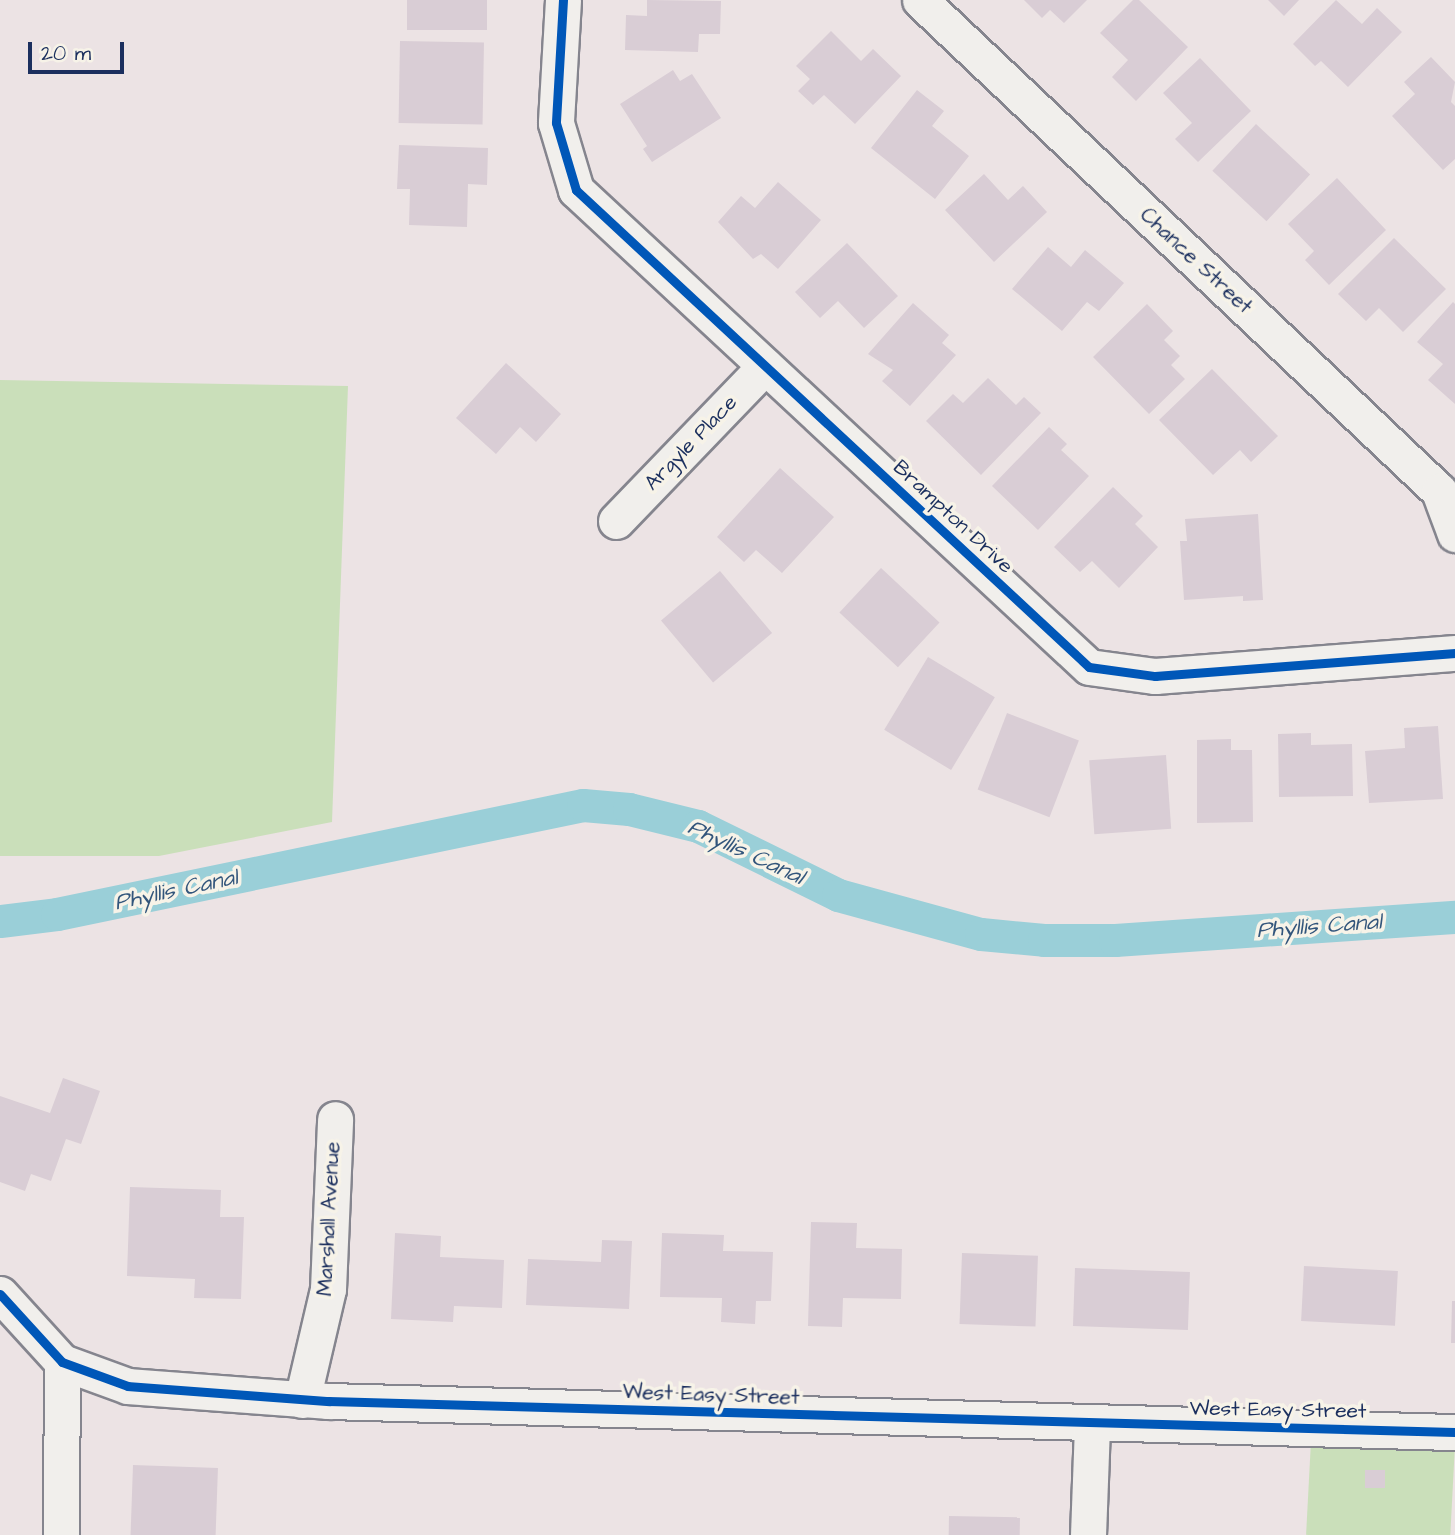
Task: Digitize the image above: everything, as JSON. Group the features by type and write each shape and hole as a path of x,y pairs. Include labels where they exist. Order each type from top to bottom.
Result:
{"street":[{"name":"Brampton Drive","path":"563,0 556,123 576,190 1089,667 1155,676 1455,653"},
{"name":"Chance Street","path":"920,0 1439,491 1455,534"},
{"name":"Argyle Place","path":"616,522 765,366"},
{"name":"Marshall Avenue","path":"302,1400 328,1289 335,1119"},
{"name":"West Easy Street","path":"0,1294 62,1362 128,1386 302,1400 1455,1432"},
{"path":"61,1535 62,1362"},
{"path":"1088,1535 1092,1424"}],"green space":[{"path":"0,380 348,386 332,822 159,856 0,856"},
{"path":"1311,1441 1455,1449 1450,1535 1306,1535"}],"building":[{"path":"407,0 487,0 487,30 407,30"},
{"path":"647,0 721,1 720,34 699,34 698,52 625,50 626,15 647,16"},
{"path":"1024,0 1087,0 1064,23 1050,10 1042,18"},
{"path":"1133,0 1139,0 1188,47 1136,101 1112,77 1128,60 1100,33"},
{"path":"1268,0 1299,0 1284,16"},
{"path":"1336,0 1362,24 1377,8 1402,32 1348,87 1321,61 1315,66 1293,44"},
{"path":"831,31 861,61 873,49 901,76 855,124 824,95 813,105 798,91 810,79 796,66"},
{"path":"400,41 484,42 483,124 399,123"},
{"path":"1431,57 1455,82 1451,102 1455,106 1455,159 1443,170 1392,116 1415,94 1404,82"},
{"path":"1200,58 1251,111 1198,162 1175,139 1192,123 1163,93"},
{"path":"673,70 680,81 692,74 721,118 652,162 643,149 647,146 620,104"},
{"path":"917,90 944,111 932,126 969,156 935,199 871,148"},
{"path":"1256,124 1310,174 1266,221 1212,171"},
{"path":"399,145 488,148 487,185 468,184 467,227 409,225 410,189 397,189"},
{"path":"984,174 1008,200 1023,186 1047,212 994,262 945,210"},
{"path":"1337,178 1386,230 1329,285 1305,260 1314,251 1288,224"},
{"path":"778,182 821,220 778,269 761,254 753,259 718,222 741,196 755,208"},
{"path":"1394,238 1446,289 1403,332 1379,308 1366,321 1338,294"},
{"path":"847,243 898,296 864,328 838,301 820,318 795,292"},
{"path":"1048,247 1071,267 1085,250 1124,283 1099,311 1087,302 1062,331 1012,289"},
{"path":"1453,302 1455,404 1428,380 1443,364 1417,342"},
{"path":"913,303 949,335 942,343 956,355 910,406 882,381 893,370 868,354"},
{"path":"1147,304 1173,331 1164,340 1180,356 1171,365 1185,379 1149,414 1093,357"},
{"path":"506,363 561,414 536,442 520,427 496,454 456,418"},
{"path":"1212,369 1278,436 1251,462 1240,450 1213,475 1159,420"},
{"path":"988,378 1016,405 1024,397 1041,413 981,475 926,421 953,394 963,403"},
{"path":"1049,427 1067,444 1061,450 1089,476 1038,530 992,486"},
{"path":"780,468 834,517 782,573 756,550 744,562 717,537"},
{"path":"1113,487 1143,516 1135,524 1158,547 1119,588 1092,561 1080,572 1054,547"},
{"path":"1258,514 1263,600 1243,601 1243,596 1184,600 1180,541 1187,541 1185,519"},
{"path":"881,568 940,623 898,667 839,613"},
{"path":"720,571 772,633 713,683 661,620"},
{"path":"928,657 995,697 951,770 884,730"},
{"path":"1007,713 1079,741 1049,817 978,790"},
{"path":"1438,726 1443,799 1369,803 1365,751 1405,748 1404,728"},
{"path":"1311,733 1311,745 1352,744 1353,796 1279,797 1278,734"},
{"path":"1231,739 1231,750 1252,750 1253,822 1197,823 1197,740"},
{"path":"1166,755 1171,829 1094,834 1089,760"},
{"path":"63,1078 100,1091 81,1144 66,1139 51,1181 31,1174 25,1191 0,1182 0,1096 50,1113"},
{"path":"130,1187 221,1190 220,1217 244,1217 241,1299 194,1298 195,1279 127,1276"},
{"path":"811,1222 857,1223 856,1248 902,1249 901,1299 843,1298 842,1327 808,1326"},
{"path":"395,1233 441,1236 440,1257 504,1260 502,1308 454,1306 453,1322 391,1319"},
{"path":"662,1233 724,1235 723,1251 773,1252 771,1301 756,1301 755,1324 721,1322 722,1298 660,1297"},
{"path":"602,1240 632,1241 629,1309 526,1305 528,1259 601,1262"},
{"path":"962,1253 1038,1256 1035,1327 960,1324"},
{"path":"1304,1266 1398,1271 1395,1326 1301,1321"},
{"path":"1075,1268 1190,1272 1188,1330 1073,1326"},
{"path":"1452,1301 1455,1301 1455,1343 1451,1343"},
{"path":"133,1465 218,1468 216,1535 131,1535"},
{"path":"1365,1470 1385,1470 1385,1488 1365,1488"},
{"path":"949,1516 1020,1517 1020,1535 949,1535"}],"waterway":[{"name":"Phyllis Canal","path":"0,921 57,914 583,805 629,809 698,826 838,895 981,934 1044,940 1115,940 1455,917"}],"cycle path":[{"path":"563,0 556,123 576,190 1089,667 1155,676 1455,653"},
{"path":"0,1294 62,1362 128,1386 328,1401 1455,1432"}]}
